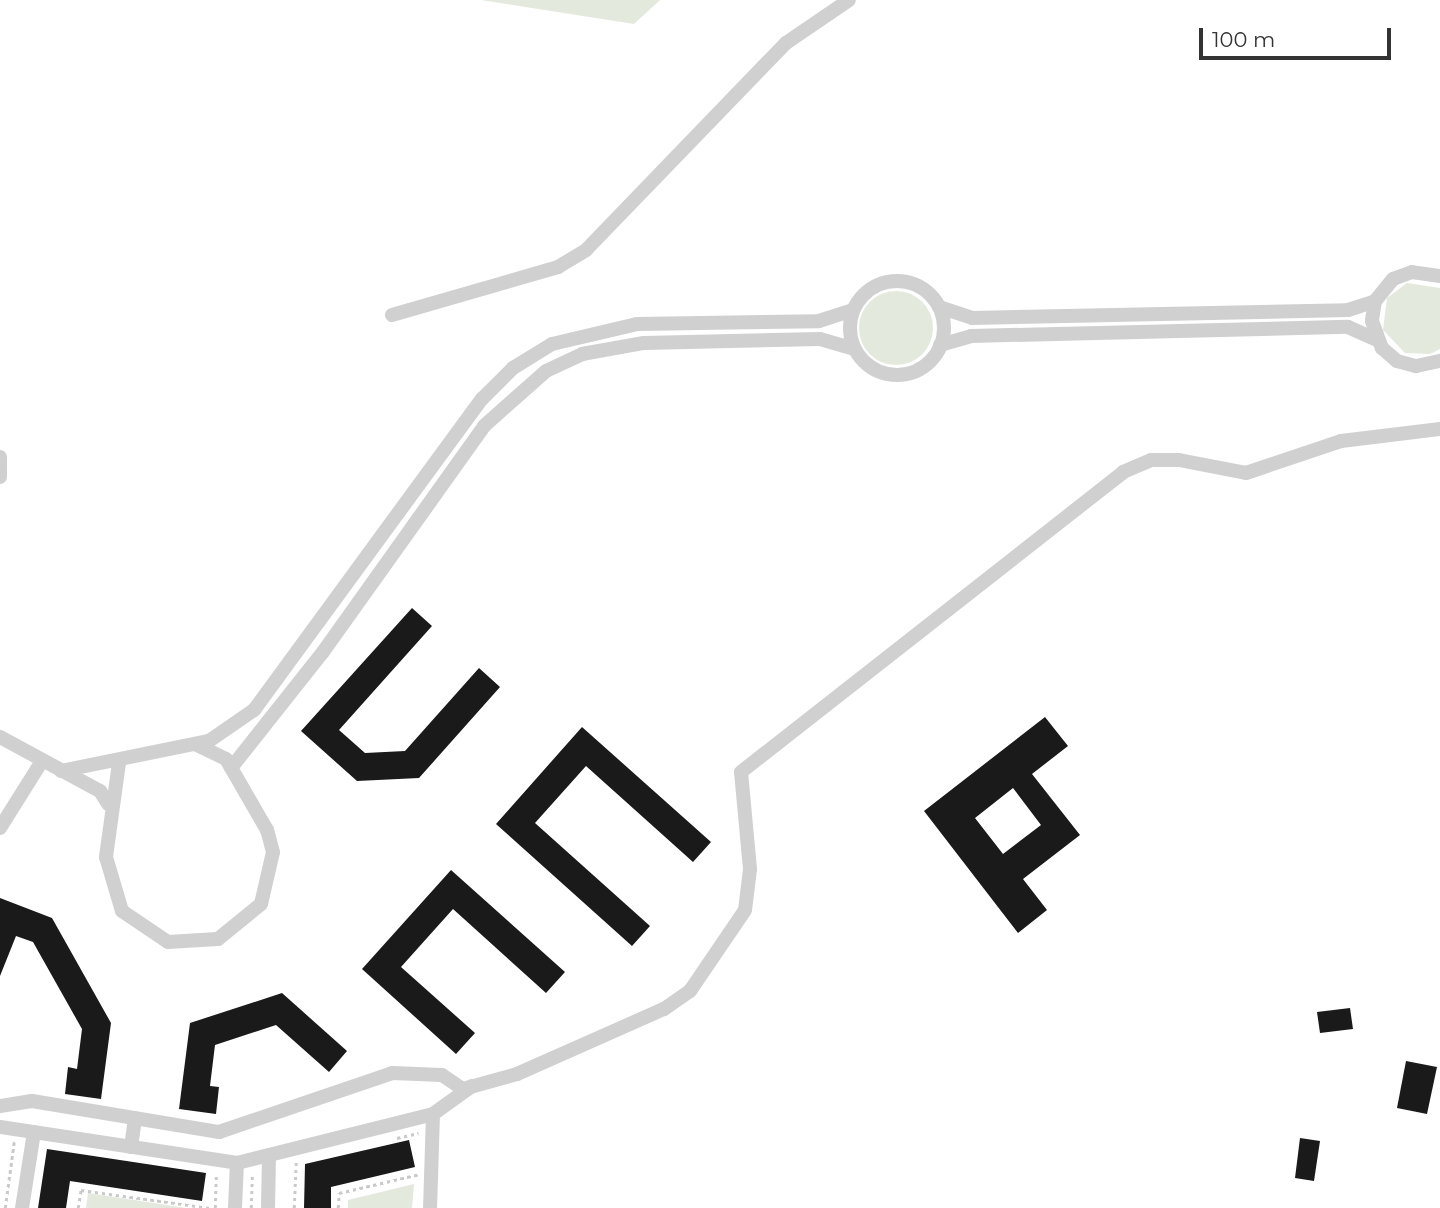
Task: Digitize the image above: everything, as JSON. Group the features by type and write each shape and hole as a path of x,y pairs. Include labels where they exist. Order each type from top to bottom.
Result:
{"street":[{"path":"392,315 558,267 586,250 786,43 849,0"},
{"path":"854,349 853,310 863,294 890,281 918,286 939,307 972,318 1348,310 1375,301 1402,274 1440,276"},
{"path":"1375,301 1377,340"},
{"path":"231,768 323,652 484,426 546,371 582,354 644,343 820,339 854,349 875,370 904,374 930,361 940,345 939,307"},
{"path":"61,771 119,763 195,744 232,729 254,710 482,399 513,368 552,344 603,330 819,321 853,310"},
{"path":"940,345 971,336 1348,327 1377,340 1406,364 1440,361"},
{"path":"0,1107 32,1101 219,1132 417,1069 442,1074 463,1089 517,1074 690,991 745,910 750,869 740,772 1123,472 1151,460 1178,460 1246,474 1341,441 1440,429"},
{"path":"0,457 0,477"},
{"path":"0,737 100,791 108,804"},
{"path":"119,763 108,804 106,857 122,911 142,930 168,942 218,939 261,904 272,866 267,830 231,768 218,753 195,744"},
{"path":"0,828 42,761"},
{"path":"0,1127 237,1163 433,1114 472,1086"},
{"path":"430,1208 433,1114"},
{"path":"131,1147 135,1118"},
{"path":"22,1208 33,1132"},
{"path":"268,1208 269,1155"},
{"path":"235,1208 237,1163"}],"path":[{"path":"5,1208 16,1129"},
{"path":"385,1141 433,1130"},
{"path":"251,1208 252,1159"},
{"path":"294,1208 296,1162 309,1159"},
{"path":"78,1208 81,1189 212,1208 216,1171 203,1169"},
{"path":"338,1208 339,1193 421,1174"}],"shaded area":[{"path":"481,0 660,0 634,24"},
{"path":"1407,283 1440,288 1440,349 1430,354 1405,353 1383,330 1387,298"},
{"path":"896,291 917,297 927,307 933,328 927,349 917,359 896,365 875,359 865,349 859,328 865,307 875,297"},
{"path":"414,1184 412,1208 348,1208 348,1200"},
{"path":"88,1193 186,1208 86,1208"}],"building":[{"path":"412,608 432,626 339,730 365,753 405,751 479,668 500,687 419,778 357,781 301,731"},
{"path":"1045,717 1068,746 1032,774 1080,835 1023,879 1047,910 1018,933 924,811","holes":["1013,788 1041,825 1003,854 975,818"]},
{"path":"582,727 711,842 693,862 586,766 535,823 650,926 632,946 496,824"},
{"path":"451,870 565,972 546,993 453,909 401,967 475,1033 456,1054 362,969"},
{"path":"0,898 52,918 111,1023 101,1099 65,1094 68,1067 77,1069 82,1029 33,942 16,936 0,976"},
{"path":"282,993 347,1051 329,1072 276,1025 215,1045 210,1086 219,1087 216,1114 179,1109 190,1023"},
{"path":"1350,1008 1353,1029 1320,1033 1317,1012"},
{"path":"1406,1061 1437,1067 1427,1114 1397,1108"},
{"path":"1300,1138 1320,1141 1314,1181 1295,1178"},
{"path":"409,1140 415,1167 331,1187 331,1208 304,1208 305,1164"},
{"path":"47,1149 206,1173 202,1201 70,1181 66,1208 38,1208"}]}
